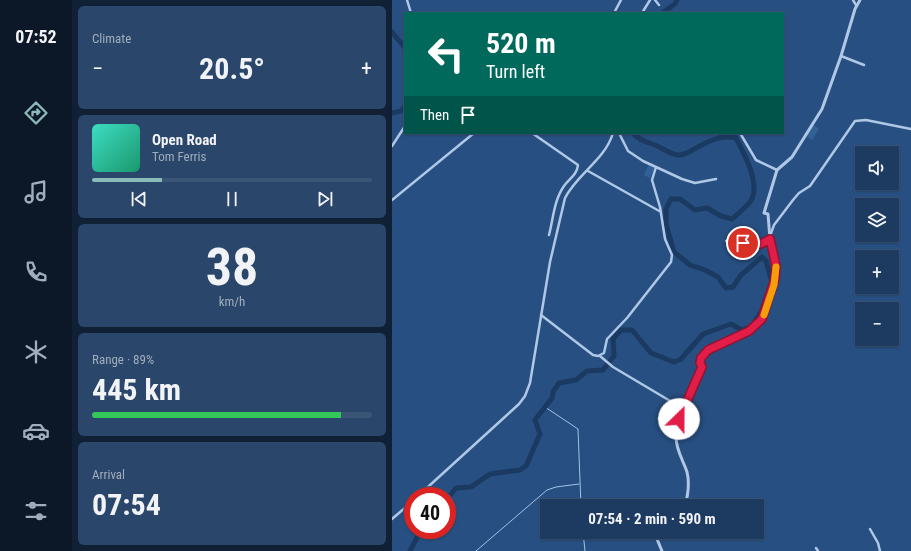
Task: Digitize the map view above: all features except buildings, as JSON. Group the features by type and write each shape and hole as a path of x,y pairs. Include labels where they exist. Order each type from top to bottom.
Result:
{"street":[{"path":"407,0 412,12"},
{"path":"615,12 621,0"},
{"path":"643,12 650,0"},
{"path":"655,0 659,4 659,0"},
{"path":"853,0 856,5"},
{"path":"686,499 689,482 687,472 679,456 676,441 682,408 702,367 700,363 701,358 708,350 749,331 762,319 775,279 776,266 770,238 768,214 764,213 777,170 792,157 819,114 841,56 856,5 860,0"},
{"path":"841,56 864,65"},
{"path":"726,241 757,244 770,238 774,225 792,200 799,193 810,186 855,121 866,120 911,129"},
{"path":"392,146 404,128"},
{"path":"392,200 473,134"},
{"path":"534,134 577,163 578,168 573,176 564,185 559,194 549,235"},
{"path":"428,487 522,400 530,383 550,262 564,202 568,193 608,147 613,134"},
{"path":"620,134 628,151 656,167 692,183 716,179"},
{"path":"741,134 756,160 777,170"},
{"path":"600,356 605,350 607,339 622,325 671,262 672,255 665,239 661,212 652,180 656,167"},
{"path":"588,171 661,212"},
{"path":"573,176 578,181"},
{"path":"541,315 593,354 600,356 611,366 682,408"},
{"path":"662,412 659,420 662,422 672,423 679,419"},
{"path":"392,519 404,509"},
{"path":"870,529 878,543 880,551"},
{"path":"657,539 662,551"}],"shaded area":[{"path":"813,125 819,129 812,140 806,136"},
{"path":"649,164 655,167 650,178 644,175"}],"waterway":[{"path":"663,12 675,4 677,0"},
{"path":"392,32 404,47"},
{"path":"392,113 401,111 404,107"},
{"path":"456,488 471,487 490,474 520,470 526,466 540,434 535,420 552,398 553,392 559,383 576,380 587,371 603,370 614,356 613,339 621,330 632,330 651,353 674,362 681,359 703,334 731,324 742,330 752,326 761,312 772,282 766,261 762,257 741,275 733,287 726,288 718,277 705,270 690,265 674,252 666,224 666,209 671,199 680,199 695,210 707,208 721,216 732,219 750,202 753,195 753,179 747,161 736,138 718,138 682,155 677,155 643,140 634,134"},
{"path":"545,407 578,429 581,499"},
{"path":"476,551 547,490 556,487 579,484"},
{"path":"410,551 416,539"},
{"path":"584,539 585,551"}],"slow traffic":[{"path":"764,315 774,285 776,267"}],"route":[{"path":"679,419 682,408 687,401 702,367 700,363 701,358 708,350 749,331 762,319 775,279 776,266 770,239 761,244 743,243"}]}
